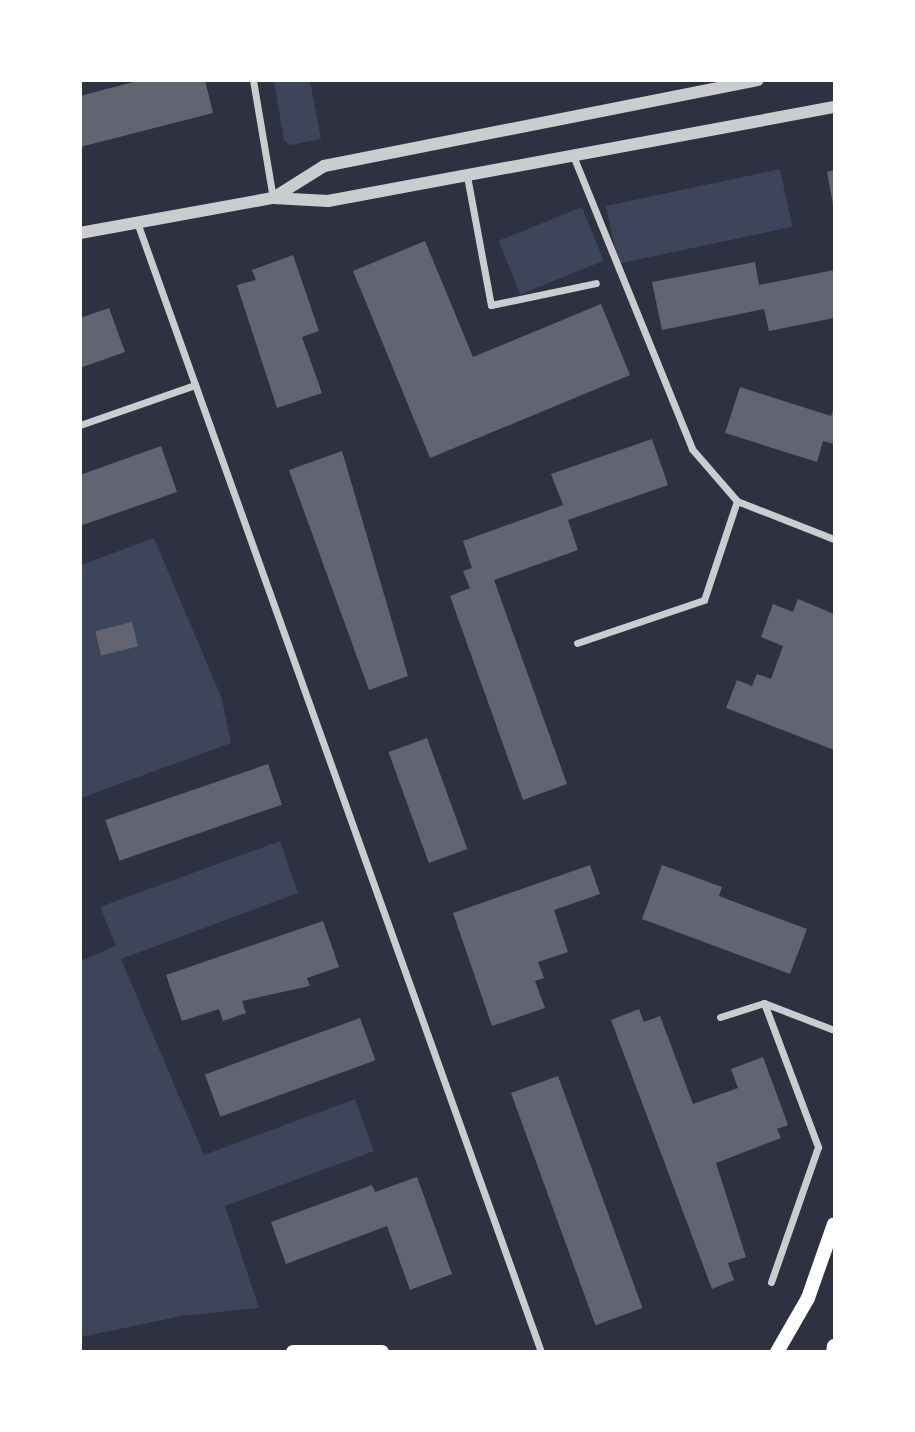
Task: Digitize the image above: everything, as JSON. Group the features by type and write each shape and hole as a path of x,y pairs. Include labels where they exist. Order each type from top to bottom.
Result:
{"main road":[{"path":"777,1352 808,1298 835,1224"},
{"path":"833,1352 835,1346"},
{"path":"293,1352 382,1352"}],"street":[{"path":"253,80 273,198"},
{"path":"273,198 324,166 758,80"},
{"path":"80,233 138,225 273,198 328,201 574,158 835,107"},
{"path":"574,158 692,449 737,501 835,538"},
{"path":"467,176 491,305 596,283"},
{"path":"138,225 541,1352"},
{"path":"80,425 195,384"},
{"path":"577,643 704,600 737,501"},
{"path":"764,1003 818,1147 771,1282"},
{"path":"720,1017 764,1003 835,1030"}],"shaded area":[{"path":"274,81 310,81 321,139 290,145 284,140"},
{"path":"780,169 792,227 618,264 606,206"},
{"path":"582,207 604,261 520,294 499,241"},
{"path":"154,538 222,699 231,743 81,798 81,565"},
{"path":"280,841 298,893 121,959 204,1155 355,1099 374,1151 225,1206 259,1308 181,1316 81,1337 81,961 116,946 100,907"}],"building":[{"path":"141,80 205,80 213,113 80,147 80,96"},
{"path":"834,170 834,204 833,205 827,172"},
{"path":"425,241 473,357 601,304 630,375 430,458 353,271"},
{"path":"293,255 319,331 302,337 322,393 277,408 237,285 256,280 252,270"},
{"path":"755,262 759,285 834,270 834,318 769,331 764,309 662,330 652,282"},
{"path":"109,308 125,352 80,368 80,318"},
{"path":"740,387 831,416 834,408 834,444 823,441 817,462 725,433"},
{"path":"652,439 668,485 568,520 578,550 494,580 567,784 523,800 450,596 470,588 463,571 472,568 463,541 563,505 551,474"},
{"path":"161,446 177,492 80,526 80,475"},
{"path":"342,451 408,676 369,690 289,470"},
{"path":"798,599 834,614 834,750 726,708 737,680 752,686 757,674 771,679 783,646 761,637 773,604 793,612"},
{"path":"132,622 138,646 101,655 95,631"},
{"path":"427,738 467,849 429,863 388,752"},
{"path":"268,764 282,805 119,861 105,820"},
{"path":"590,865 600,894 554,910 568,952 538,962 544,978 535,981 545,1008 492,1026 453,913"},
{"path":"662,865 722,887 719,896 807,929 790,974 642,919"},
{"path":"323,921 339,967 307,978 310,986 242,1001 246,1013 223,1021 219,1009 182,1021 166,975"},
{"path":"639,1009 644,1022 660,1016 693,1104 738,1088 731,1069 763,1057 788,1125 777,1129 781,1138 716,1163 746,1257 728,1263 734,1280 712,1289 611,1020"},
{"path":"360,1018 375,1060 220,1117 205,1074"},
{"path":"558,1076 642,1308 595,1325 511,1093"},
{"path":"417,1177 452,1274 410,1290 387,1226 286,1264 271,1222 372,1185 375,1192"}]}
